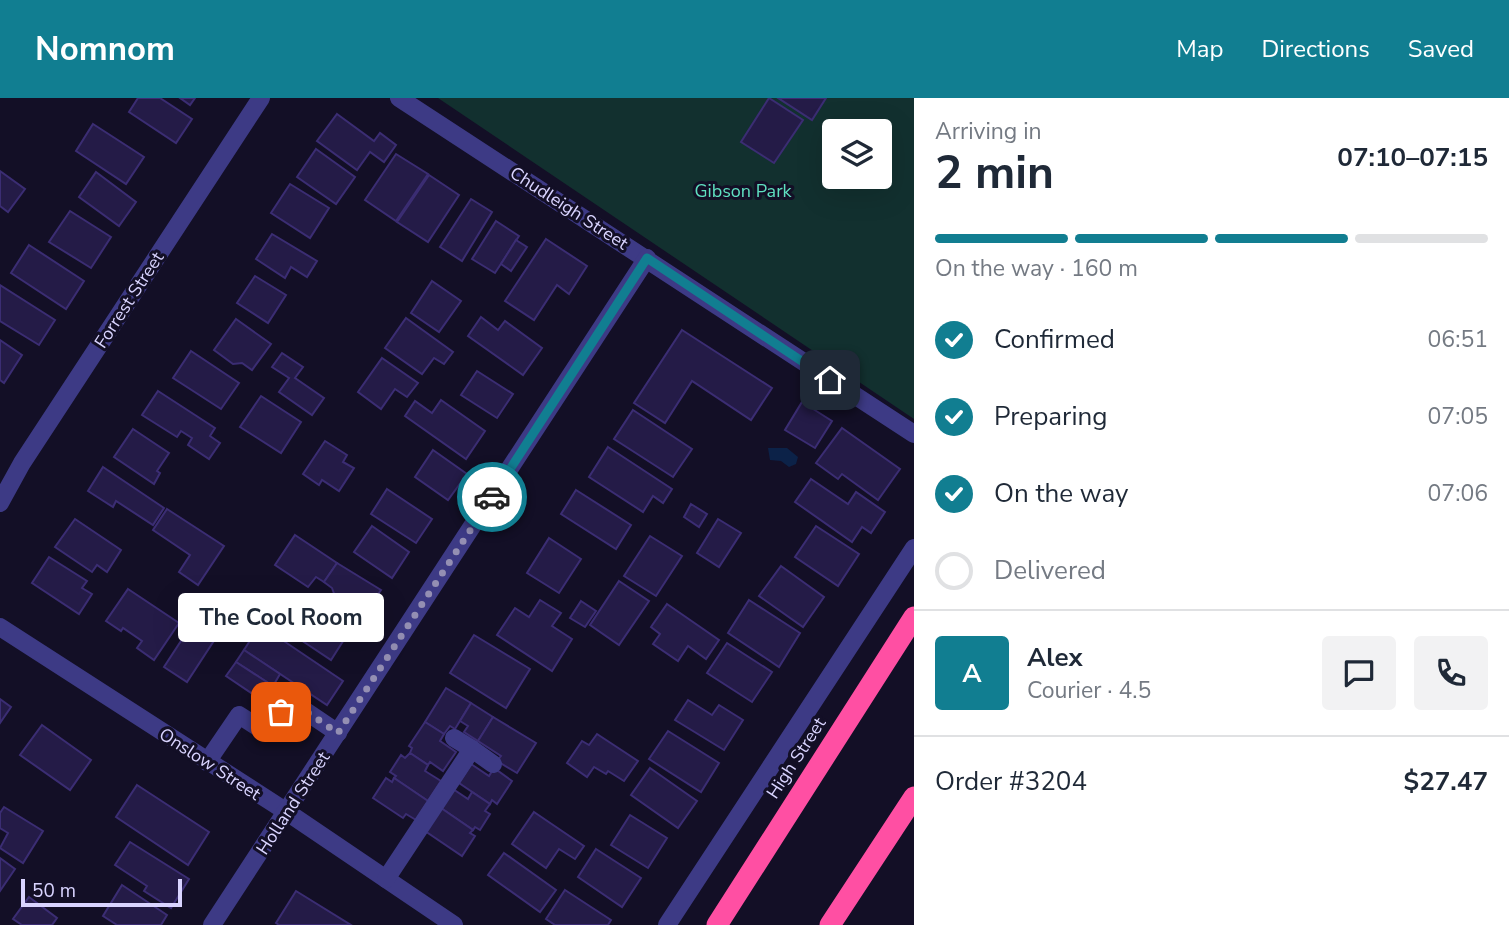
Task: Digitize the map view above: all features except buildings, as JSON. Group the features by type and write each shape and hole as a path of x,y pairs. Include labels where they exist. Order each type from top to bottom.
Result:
{"highway":[{"name":"High Street","path":"717,925 914,617"},
{"path":"830,925 914,797"}],"street":[{"name":"Forrest Street","path":"0,503 22,463 261,98"},
{"name":"Chudleigh Street","path":"399,98 914,434"},
{"name":"Holland Street","path":"212,925 647,258"},
{"path":"667,925 914,548"},
{"name":"Onslow Street","path":"0,628 287,813 446,923"},
{"path":"207,762 239,715 267,733 281,712 290,718 298,706 338,733"},
{"path":"454,738 493,764"},
{"path":"386,879 472,749"}],"green space":[{"name":"Gibson Park","path":"438,98 914,98 914,419"}],"water":[{"path":"768,448 787,448 798,457 796,464 789,467 781,461 770,460"}],"way so far":[{"path":"281,712 290,718 298,706 338,733 492,497"}],"place":[{"name":"The Cool Room","path":"281,712"}],"route":[{"path":"492,497 647,258 830,380"}]}
